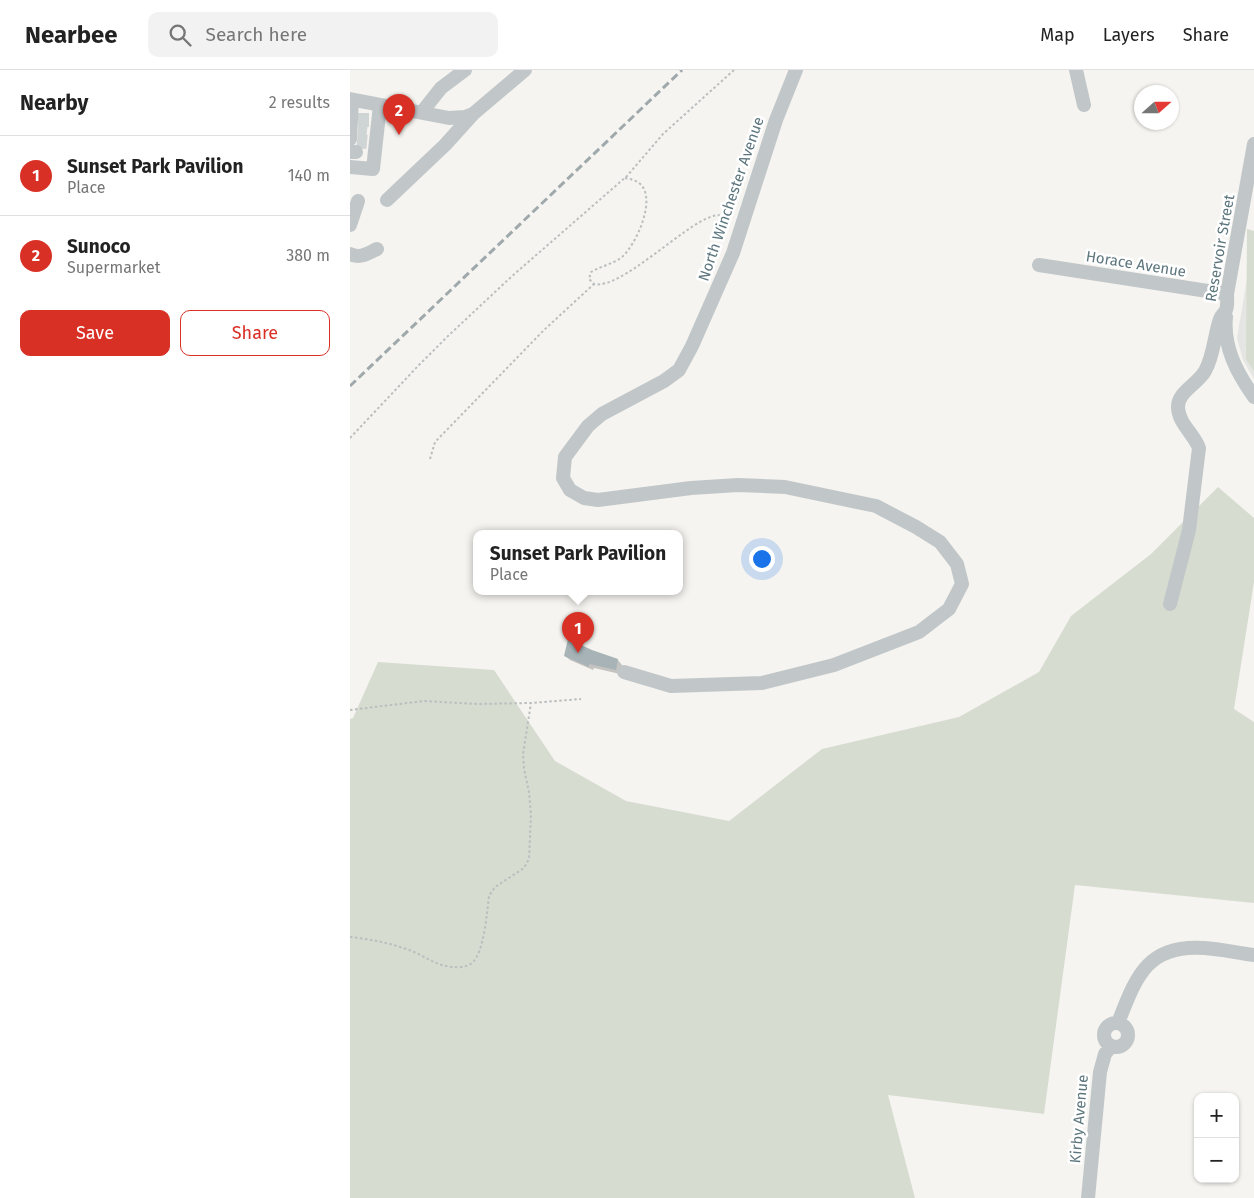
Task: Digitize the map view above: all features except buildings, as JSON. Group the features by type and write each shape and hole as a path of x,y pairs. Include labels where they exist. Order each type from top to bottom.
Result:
{"street":[{"path":"422,112 441,88 465,70"},
{"path":"387,200 445,145 473,114 525,70"},
{"name":"North Winchester Avenue","path":"624,672 671,686 762,683 834,665 920,632 948,609 962,584 957,564 940,542 876,506 829,495 776,486 738,485 691,488 598,500 584,498 570,490 563,478 565,457 588,426 602,414 664,381 680,370 722,278 744,219 776,120 796,70"},
{"path":"1076,70 1084,105"},
{"path":"350,167 374,169 361,135 351,99 456,118 473,114"},
{"path":"361,135 380,105"},
{"name":"Reservoir Street","path":"1170,604 1189,530 1199,448 1180,416 1179,401 1182,395 1205,372 1213,348 1219,319 1226,311 1227,294 1254,144"},
{"path":"350,225 358,201"},
{"path":"350,254 362,256 377,249"},
{"name":"Horace Avenue","path":"1039,265 1227,294"},
{"path":"1226,311 1225,326 1229,352 1242,379 1254,397"},
{"name":"Kirby Avenue","path":"1088,1198 1100,1072 1105,1054 1111,1046 1121,1046 1127,1040 1127,1029 1118,1023 1127,998 1142,971 1159,956 1186,947 1254,954"}],"path":[{"path":"350,438 418,366 504,284 625,178 663,134 734,70"},
{"path":"594,284 589,279 591,272 622,258 629,250 640,230 645,215 646,199 643,187 634,180 625,178"},
{"path":"430,459 435,442 544,330 594,284 602,284 619,276 655,254 693,226 713,216 721,215 744,219"},
{"path":"350,710 424,701 468,704 531,703 581,699"},
{"path":"350,938 387,943 407,949 442,966 453,968 472,963 481,945 489,896 495,887 524,868 528,859 531,815 523,754 531,703"}],"shaded area":[{"path":"1247,229 1254,231 1254,371 1246,359"},
{"path":"1254,238 1254,379 1243,360 1237,338"},
{"path":"1218,487 1254,518 1254,582 1234,709 1254,722 1254,903 1075,885 1044,1114 888,1095 915,1198 350,1198 350,719 353,718 378,662 494,670 555,761 626,801 729,821 822,749 959,717 1039,672 1071,616 1151,554"}],"tunnel":[{"path":"358,120 369,120"},
{"path":"358,130 367,131"},
{"path":"357,141 367,142"}],"railway":[{"path":"350,386 682,70"}],"place":[{"name":"Sunoco","path":"399,135"},
{"name":"Sunset Park Pavilion","path":"578,653"}]}
